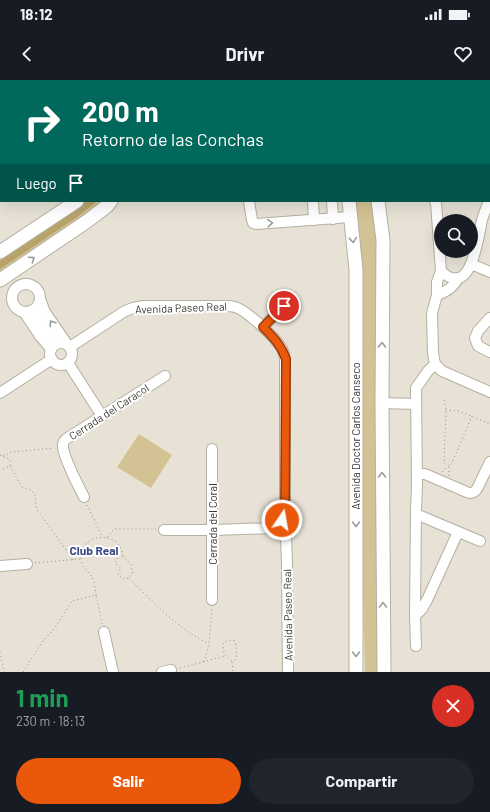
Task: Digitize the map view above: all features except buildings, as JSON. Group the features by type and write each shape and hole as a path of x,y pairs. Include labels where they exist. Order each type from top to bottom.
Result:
{"main road":[{"path":"0,252 75,202"},
{"path":"3,278 86,222 110,202"},
{"name":"Avenida Doctor Carlos Canseco","path":"349,202 356,270 356,672"},
{"path":"378,202 383,240 382,403 384,672"}],"street":[{"path":"249,202 252,220 256,224 350,217"},
{"path":"313,202 314,220"},
{"path":"332,202 333,219"},
{"path":"436,202 440,270 437,282 437,295 432,313 433,353 435,364 442,371 490,392"},
{"path":"440,270 452,279 464,275 471,264 479,240 482,221 489,202"},
{"path":"471,264 490,272"},
{"path":"3,278 18,287"},
{"path":"437,295 455,285 458,278"},
{"path":"27,284 35,287 38,291 45,312 69,345 72,353 68,363 57,364 52,351 29,311 16,307 12,299 15,290 18,287 27,284"},
{"path":"29,311 39,304 40,299"},
{"name":"Avenida Paseo Real","path":"69,345 125,311 144,306 235,306 263,327 278,342 286,359 285,520"},
{"path":"263,327 284,306"},
{"path":"490,318 478,331 475,338 478,346 490,352"},
{"path":"0,393 61,342 69,345"},
{"path":"68,363 102,416"},
{"path":"416,646 416,388 435,364"},
{"name":"Cerrada del Caracol","path":"84,497 70,467 63,448 63,443 66,439 165,376"},
{"path":"382,403 416,404"},
{"name":"Cerrada del Coral","path":"212,449 212,600"},
{"path":"417,474 425,474 472,493 476,491 490,462"},
{"path":"416,514 480,541"},
{"path":"282,520 285,520 291,526 290,531 286,535 280,535 275,528 277,523 282,520"},
{"path":"164,530 275,528"},
{"path":"415,616 422,609 427,600 458,532"},
{"name":"Avenida Paseo Real","path":"286,535 288,672"},
{"path":"0,566 27,564"},
{"path":"104,632 113,672"}],"path":[{"path":"444,400 446,410 444,462 447,466 451,465 472,416"},
{"path":"446,410 460,411 490,424"},
{"path":"4,456 12,452 63,448"},
{"path":"0,455 10,460 10,466 22,487 29,489 35,494 36,508 73,560"},
{"path":"0,469 10,466"},
{"path":"84,497 102,537"},
{"path":"107,538 109,533 114,529 164,530"},
{"path":"104,632 93,578 84,569 80,559 81,554 86,545 93,539 102,537 107,538 121,547 123,557"},
{"path":"119,555 129,561 132,567 133,573 129,578 123,579 118,575 121,568 114,563 119,555"},
{"path":"27,564 80,559"},
{"path":"129,578 173,621 190,634 209,644"},
{"path":"23,672 40,646 55,628 72,601 96,595"},
{"path":"204,662 209,644 212,600"},
{"path":"232,661 235,660 236,656 236,643 234,640 224,642 224,654 232,661 233,672"},
{"path":"0,652 4,672"},
{"path":"166,671 226,656"}],"shaded area":[{"path":"75,202 104,202 0,274 0,256"},
{"path":"353,202 373,202 379,273 382,672 365,672"},
{"path":"139,434 172,455 151,488 117,467"}],"waterway":[{"path":"0,265 91,202"}],"district":[{"name":"Club Real","path":"94,551"}],"route":[{"path":"282,520 285,520 286,359 278,342 263,327 284,306"}]}
